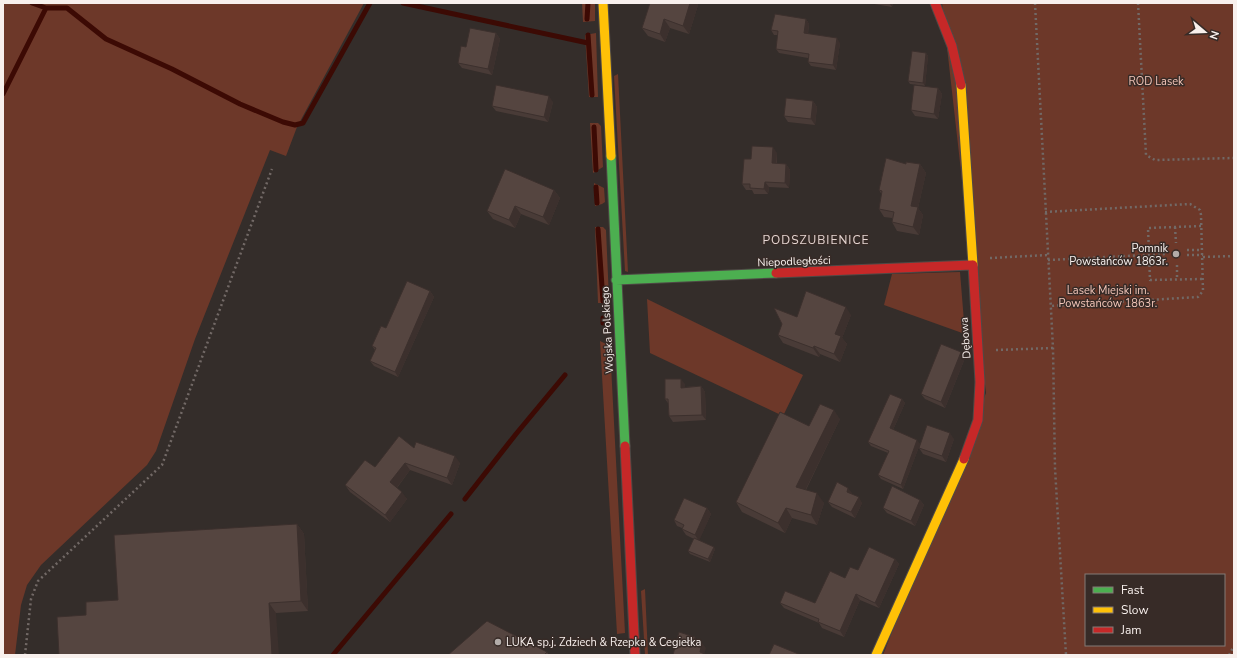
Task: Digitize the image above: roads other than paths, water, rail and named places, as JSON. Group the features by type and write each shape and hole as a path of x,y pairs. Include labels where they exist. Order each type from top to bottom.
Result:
{"street":[{"name":"Wojska Polskiego","path":"603,3 635,655"},
{"name":"Dębowa","path":"876,655 962,467 975,433 980,396 961,83 952,46 935,3"},
{"name":"Niepodległości","path":"616,280 972,262"}],"waterway":[{"path":"32,3 46,8"},
{"path":"3,94 46,8 67,8 106,39 172,69 240,104 283,122 295,125 303,123 370,3"},
{"path":"403,3 588,43"},
{"path":"587,19 588,3"},
{"path":"588,35 592,95"},
{"path":"594,127 596,170"},
{"path":"596,187 597,203"},
{"path":"598,229 603,301"},
{"path":"603,318 603,323"},
{"path":"465,499 565,375"},
{"path":"333,655 451,514"}],"place":[{"name":"Pomnik Powstańców 1863r.","path":"1176,254"},
{"name":"LUKA sp.j. Zdziech & Rzepka & Cegiełka","path":"498,642"}],"district":[{"name":"PODSZUBIENICE","path":"816,240"}],"park label":[{"name":"ROD Lasek","path":"1156,81"},
{"name":"Lasek Miejski im. Powstańców 1863r.","path":"1108,296"}]}
